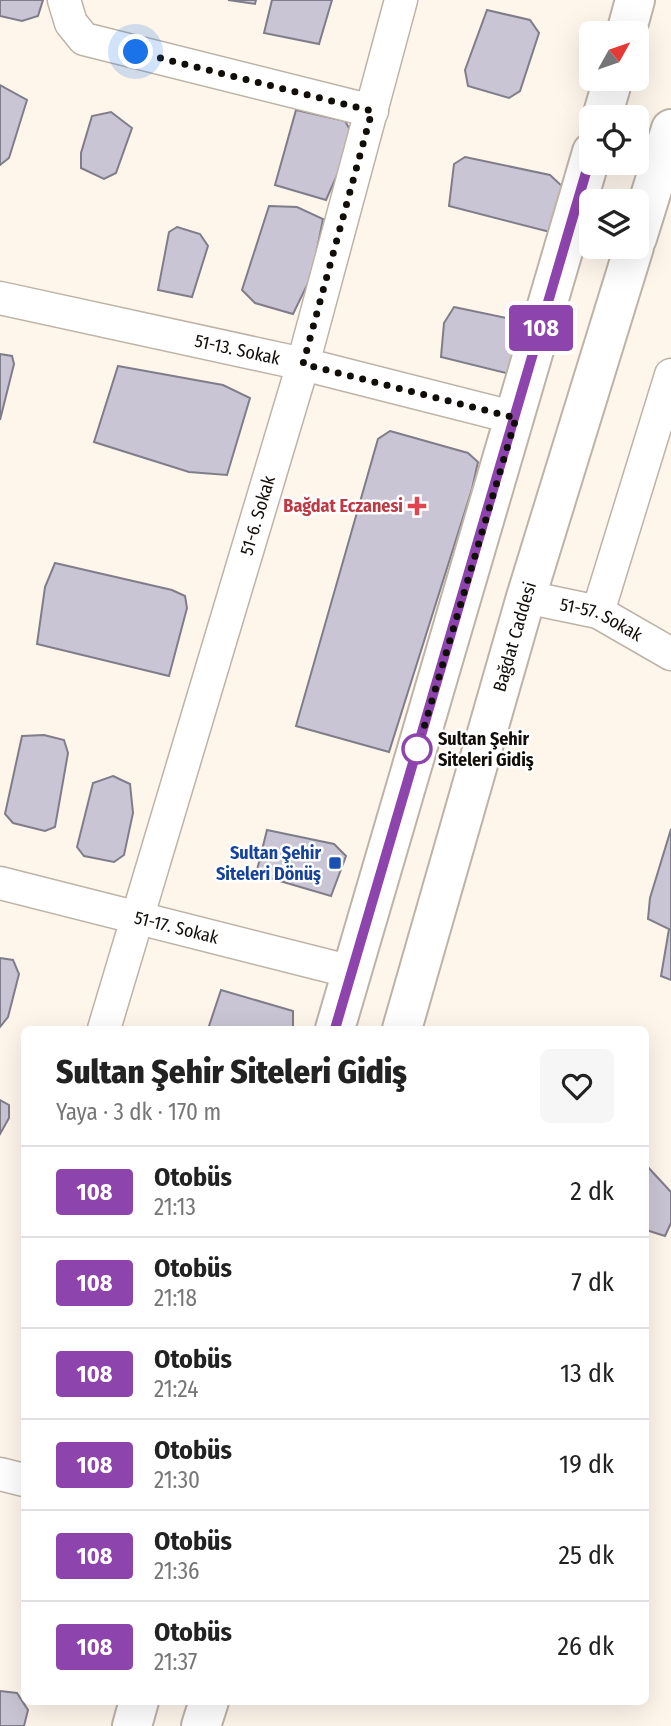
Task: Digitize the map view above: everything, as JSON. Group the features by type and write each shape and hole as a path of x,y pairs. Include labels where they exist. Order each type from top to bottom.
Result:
{"main road":[{"path":"629,21 635,0"},
{"path":"649,200 671,129"},
{"path":"336,1026 585,175"},
{"name":"Bağdat Caddesi","path":"403,1026 526,597 630,259"},
{"path":"132,1726 138,1705"},
{"path":"201,1726 208,1705"}],"street":[{"path":"64,0 71,23 84,39 372,111"},
{"name":"51-6. Sokak","path":"105,1026 303,364 401,0"},
{"name":"51-13. Sokak","path":"0,298 303,364 516,418"},
{"path":"598,612 671,374"},
{"name":"51-57. Sokak","path":"526,597 598,612 671,654"},
{"name":"51-17. Sokak","path":"0,883 352,972"},
{"path":"0,1474 21,1479"}],"building":[{"path":"0,0 43,0 38,16 22,21 0,16"},
{"path":"228,0 256,0 255,4"},
{"path":"272,0 332,0 319,44 264,33"},
{"path":"487,10 530,20 539,33 520,91 509,98 468,86 465,70"},
{"path":"0,85 27,100 9,158 0,165"},
{"path":"296,110 345,121 354,137 326,200 275,185"},
{"path":"111,112 132,128 116,173 104,179 81,168 81,153 92,116"},
{"path":"465,157 550,175 564,188 554,233 449,206 454,164"},
{"path":"269,206 297,207 323,219 312,275 293,314 255,303 242,290"},
{"path":"177,227 200,234 208,246 192,297 158,290 169,232"},
{"path":"454,307 516,320 528,336 514,375 441,357 444,323"},
{"path":"0,354 12,356 14,364 0,420"},
{"path":"118,366 223,385 250,398 227,475 189,472 94,442"},
{"path":"390,431 468,453 478,462 472,489 389,752 296,726 378,439"},
{"path":"55,563 172,590 185,596 187,608 169,676 37,644 45,587"},
{"path":"44,735 64,740 68,753 55,827 45,831 13,823 5,814 22,736"},
{"path":"113,776 130,784 133,813 124,855 114,862 84,856 77,847 93,783"},
{"path":"671,829 671,980 661,976 669,929 648,919 650,898"},
{"path":"267,830 334,844 346,856 331,896 256,874"},
{"path":"0,958 13,960 19,974 8,1017 0,1027"},
{"path":"221,990 293,1011 293,1026 209,1026"},
{"path":"0,1100 9,1105 9,1118 0,1134"},
{"path":"649,1168 671,1192 671,1223 665,1236 649,1231"},
{"path":"0,1691 17,1693 21,1705 25,1705 28,1710 24,1726 0,1726"}],"bus line":[{"name":"108","path":"336,1026 585,175"}],"place":[{"name":"Bağdat Eczanesi","path":"417,506"},
{"name":"Sultan Şehir Siteleri Gidiş","path":"417,749"},
{"name":"Sultan Şehir Siteleri Dönüş","path":"335,863"}],"route":[{"path":"136,52 372,111 303,364 516,418 414,761 417,749"}]}
